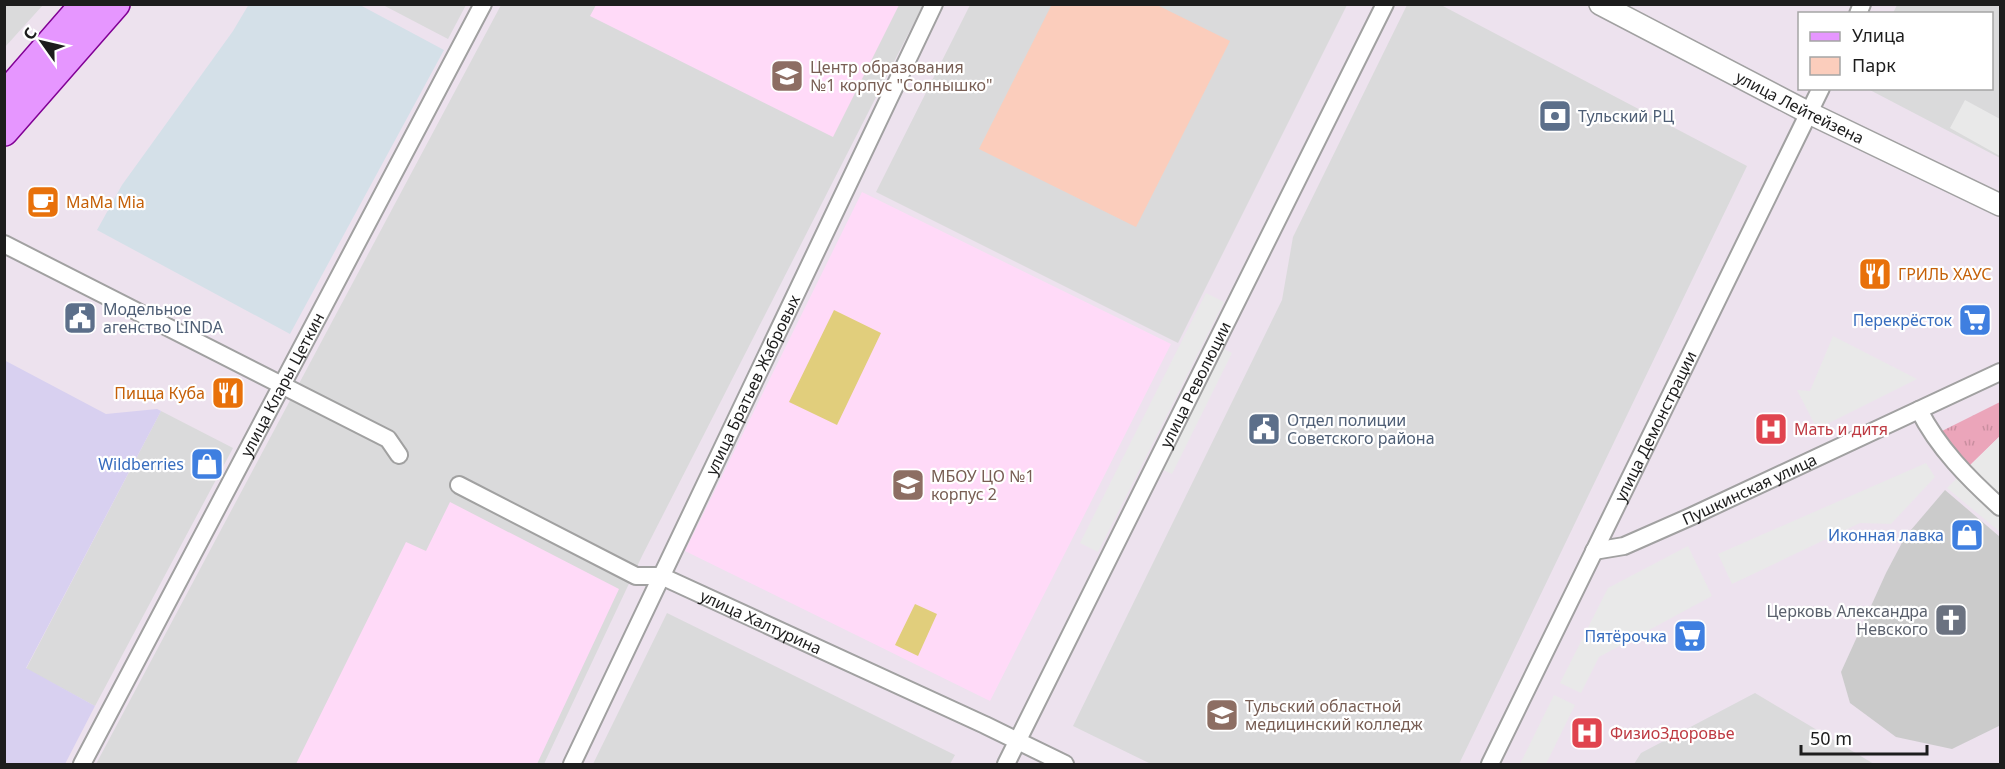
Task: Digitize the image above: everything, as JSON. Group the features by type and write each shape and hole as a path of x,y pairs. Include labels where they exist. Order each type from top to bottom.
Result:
{"main road":[{"path":"4,96 84,4"},
{"path":"4,132 116,4"}],"street":[{"name":"улица Клары Цеткин","path":"82,765 483,4"},
{"name":"улица Братьев Жабровых","path":"572,765 934,4"},
{"name":"улица Революции","path":"1006,765 1385,4"},
{"name":"улица Лейтейзена","path":"1600,4 1809,113 2001,205"},
{"name":"улица Демонстрации","path":"1490,765 1820,90"},
{"path":"4,244 388,439 399,455"},
{"name":"Пушкинская улица","path":"1594,551 1624,546 2001,372"},
{"path":"1919,410 1929,430 1971,481 2001,507"},
{"name":"улица Халтурина","path":"459,485 636,576 661,576 1018,741 1065,765"}],"shaded area":[{"path":"249,4 360,5 444,50 290,334 97,230 122,185 233,31"},
{"name":"Центр образования №1 корпус \"Солнышко\"","path":"596,4 899,5 833,137 590,16"},
{"path":"4,5 43,5 5,47"},
{"path":"383,5 466,5 448,39"},
{"path":"501,5 923,5 642,556 544,764 96,764"},
{"path":"970,5 1347,5 1178,343 876,192"},
{"path":"1407,5 1441,5 1747,166 1459,764 1151,764 1073,726 1282,300 1293,237"},
{"path":"1897,5 2000,5 2000,158 1870,90 1993,90 1993,12 1894,12"},
{"path":"1965,100 2000,119 2000,156 1950,128"},
{"name":"МБОУ ЦО №1 корпус 2","path":"862,192 1171,344 990,701 685,551"},
{"path":"1206,293 1224,302 1098,552 1080,543"},
{"path":"834,310 881,333 837,425 789,402"},
{"path":"1833,336 1917,379 1817,429 1797,390 1810,391"},
{"path":"1216,345 1232,353 1172,474 1156,467"},
{"path":"4,360 106,414 157,409 161,411 26,668 95,706 65,764 5,764"},
{"path":"161,411 233,448 95,706 26,669"},
{"path":"2000,436 2000,532 1947,488"},
{"path":"1926,463 1935,477 1891,524 1860,523 1732,584 1718,554"},
{"path":"1945,490 2000,537 2000,722 1999,726 1952,749 1896,737 1850,703 1841,672 1905,537"},
{"path":"450,502 619,589 537,764 296,764 406,542 426,551"},
{"path":"1688,546 1712,596 1599,657 1581,693 1560,683 1608,588"},
{"path":"915,604 937,614 918,656 895,645"},
{"path":"667,613 955,755 950,764 593,764"},
{"path":"1755,693 1874,764 1634,764 1641,753"},
{"path":"1554,695 1575,705 1546,764 1520,764"}],"green space":[{"path":"1052,4 1157,5 1230,41 1136,227 979,149"},
{"path":"2000,402 2000,436 1968,467 1940,432"}],"place":[{"name":"Центр образования №1 корпус \"Солнышко\"","path":"787,76"},
{"name":"Тульский РЦ","path":"1555,116"},
{"name":"MaMa Mia","path":"43,202"},
{"name":"ГРИЛЬ ХАУС","path":"1875,274"},
{"name":"Модельное агенство LINDA","path":"80,318"},
{"name":"Перекрёсток","path":"1975,320"},
{"name":"Пицца Куба","path":"228,393"},
{"name":"Отдел полиции Советского района","path":"1264,429"},
{"name":"Мать и дитя","path":"1771,429"},
{"name":"Wildberries","path":"207,464"},
{"name":"МБОУ ЦО №1 корпус 2","path":"908,485"},
{"name":"Иконная лавка","path":"1967,535"},
{"name":"Церковь Александра Невского","path":"1951,620"},
{"name":"Пятёрочка","path":"1690,636"},
{"name":"Тульский областной медицинский колледж","path":"1222,715"},
{"name":"ФизиоЗдоровье","path":"1587,733"}]}
